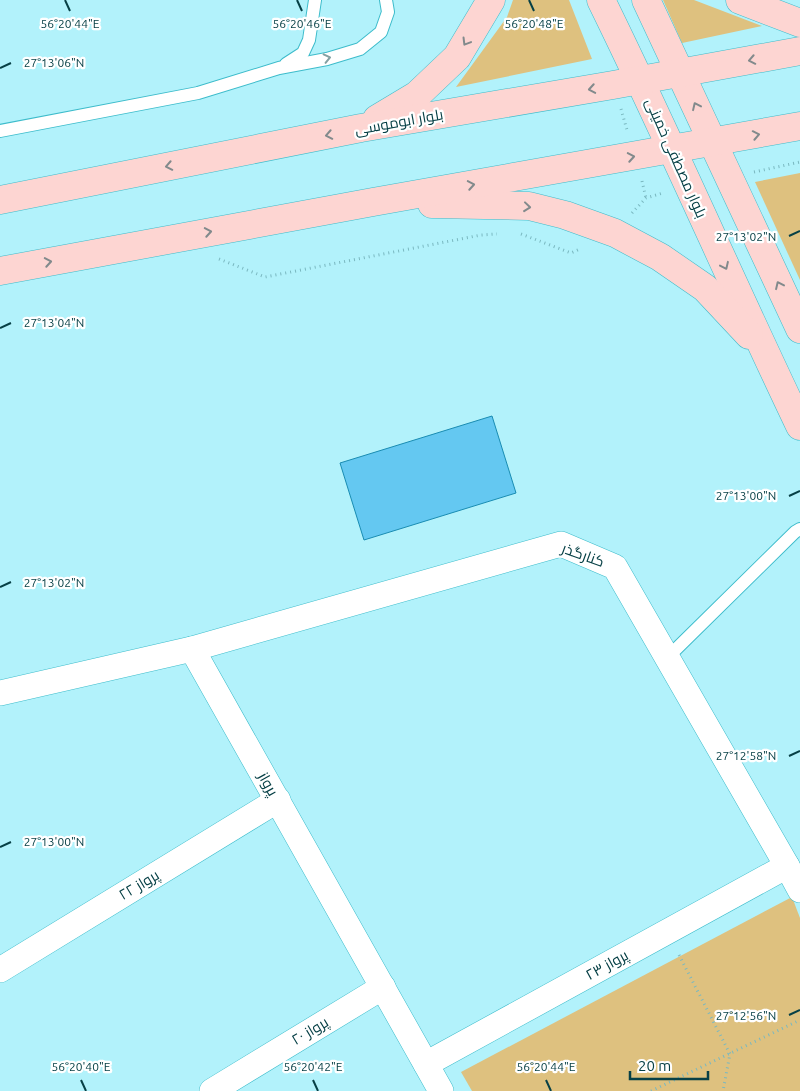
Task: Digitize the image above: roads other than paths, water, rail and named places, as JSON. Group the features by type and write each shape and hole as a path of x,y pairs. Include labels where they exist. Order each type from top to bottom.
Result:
{"main road":[{"path":"361,128 417,96 457,57 491,0"},
{"name":"بلوار مصطفی خمینی","path":"601,0 800,426"},
{"path":"646,0 800,329"},
{"path":"740,0 800,24"},
{"name":"بلوار ابوموسی","path":"0,200 361,128 681,73 800,50"},
{"path":"0,271 800,126"},
{"path":"373,202 529,206 564,215 615,233 660,257 705,288 765,352"}],"street":[{"name":"کنارگذر","path":"192,649 561,544 615,567 800,890"},
{"path":"0,693 192,649"},
{"name":"پرواز","path":"192,649 441,1091"},
{"name":"پرواز ۲۲","path":"0,970 278,800"},
{"name":"پرواز ۲۳","path":"426,1064 787,866"},
{"name":"پرواز ۲۰","path":"212,1091 383,988"}],"lane":[{"path":"279,68 303,53 309,40 315,0"},
{"path":"0,131 198,93 279,68 327,59 360,49 381,32 388,12 386,0"},
{"path":"667,658 800,529"}]}
